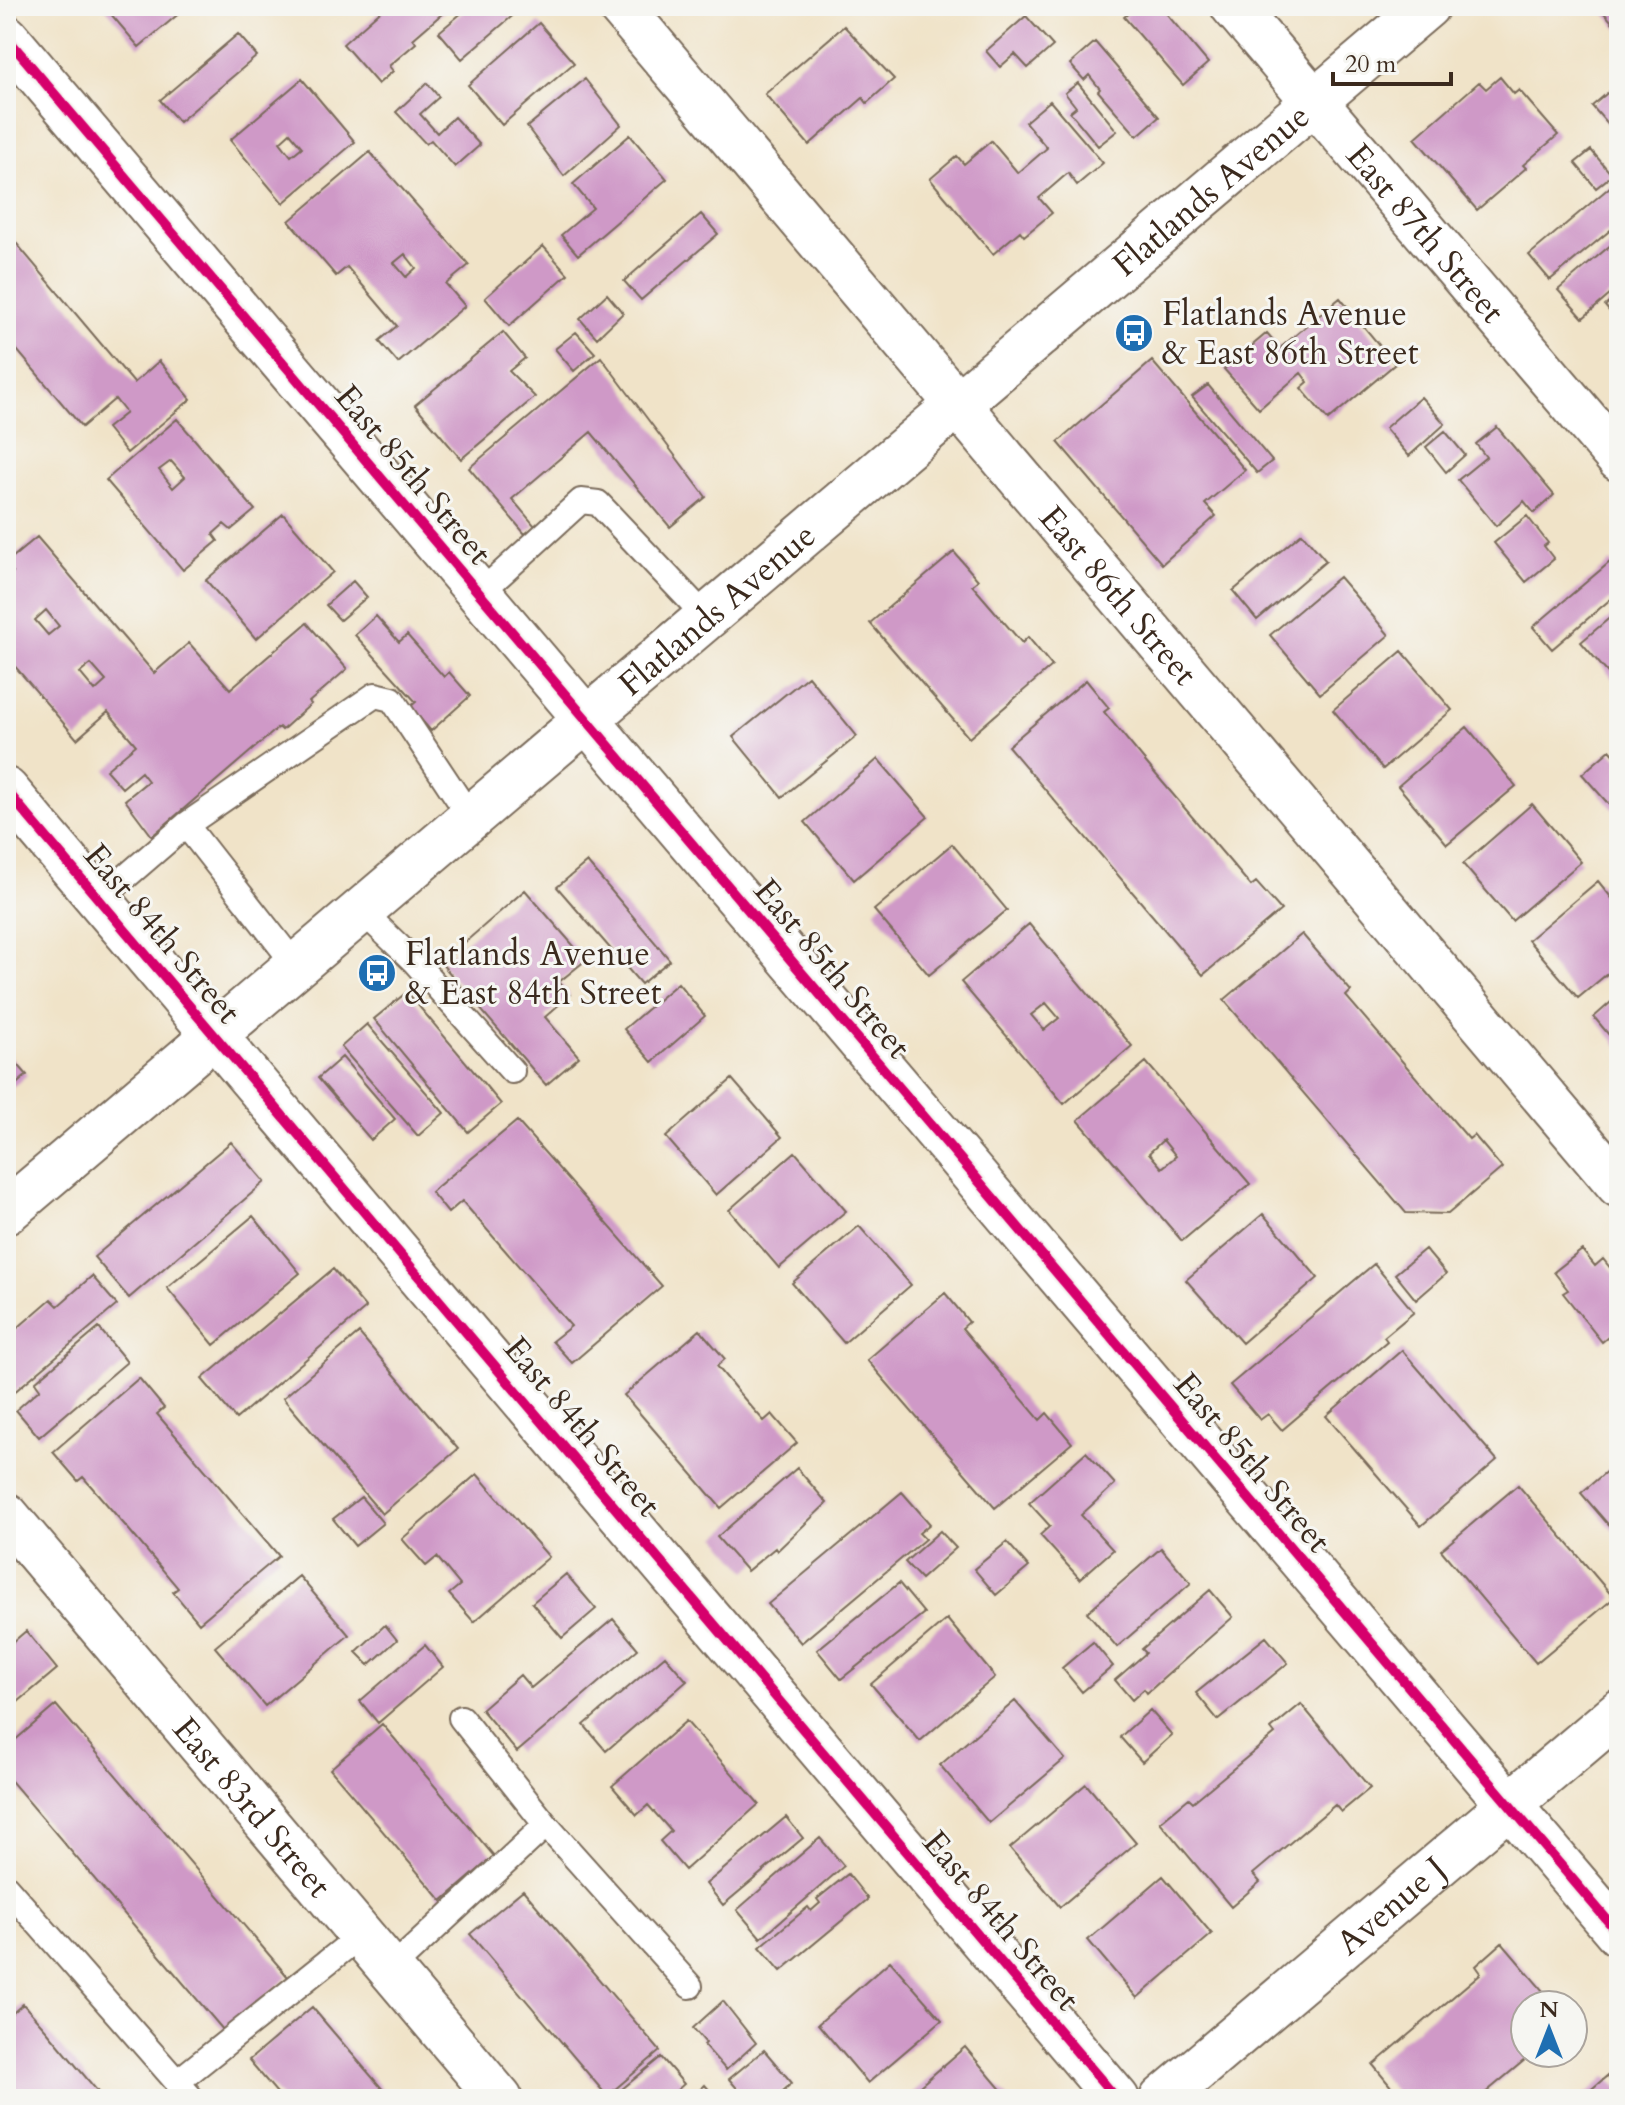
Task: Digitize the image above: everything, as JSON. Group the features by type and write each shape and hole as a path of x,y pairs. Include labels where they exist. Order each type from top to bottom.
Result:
{"street":[{"name":"East 86th Street","path":"620,6 1619,1185"},
{"name":"East 87th Street","path":"1233,6 1619,459"},
{"name":"Flatlands Avenue","path":"6,1212 1427,6"},
{"name":"East 85th Street","path":"6,37 1619,1934"},
{"name":"East 84th Street","path":"6,790 1117,2099"},
{"name":"East 83rd Street","path":"6,1515 500,2099"},
{"name":"Avenue J","path":"1162,2099 1619,1712"}],"lane":[{"path":"479,594 581,501 590,500 598,503 707,618"},
{"path":"99,900 186,825 375,695 392,699 471,818"},
{"path":"186,825 297,967"},
{"path":"362,911 414,961 512,1071"},
{"path":"461,1718 546,1825 690,1986"},
{"path":"390,1970 546,1825"},
{"path":"6,1887 185,2091 360,1936"}],"building":[{"path":"104,6 188,6 139,47"},
{"path":"386,6 451,6 413,39 416,43 389,66 393,71 378,84 343,44"},
{"path":"470,6 524,6 462,59 439,32"},
{"path":"1137,6 1160,6 1208,63 1183,85 1124,17"},
{"path":"1598,6 1619,6 1619,30"},
{"path":"1026,16 1053,46 1028,68 1015,54 1000,67 986,51"},
{"path":"539,23 574,63 502,125 468,85"},
{"path":"844,26 894,79 867,103 863,98 809,145 765,94"},
{"path":"238,34 257,56 179,122 160,100"},
{"path":"1095,42 1159,117 1137,136 1098,91 1100,89 1089,75 1084,80 1070,64"},
{"path":"1500,77 1514,94 1519,90 1558,135 1523,165 1526,168 1477,210 1415,138 1479,82 1486,89"},
{"path":"302,79 355,142 283,203 230,140","holes":["290,133 302,147 291,156 280,142"]},
{"path":"585,79 621,125 564,176 527,127"},
{"path":"427,83 439,97 420,114 437,133 454,117 480,145 455,167 431,140 426,144 396,112"},
{"path":"1078,83 1117,131 1098,146 1070,112 1076,107 1065,93"},
{"path":"1612,89 1619,98 1619,120 1610,127 1592,106"},
{"path":"1050,101 1103,163 1077,185 1068,173 1039,198 1052,213 1024,236 1020,231 993,254 930,179 957,156 964,164 991,141 1018,173 1047,148 1025,122"},
{"path":"630,135 667,179 578,255 561,235 593,208 573,184"},
{"path":"1591,150 1612,175 1596,188 1575,163"},
{"path":"370,152 469,265 446,284 465,306 398,363 379,341 397,326 347,267 336,276 289,221","holes":["405,254 416,268 406,277 394,263"]},
{"path":"1617,181 1619,223 1550,280 1529,255"},
{"path":"701,214 718,234 641,300 624,281"},
{"path":"6,231 134,383 159,361 191,399 127,453 107,428 126,413 115,399 82,427 6,337"},
{"path":"1619,238 1619,287 1583,318 1558,290"},
{"path":"543,246 568,274 509,326 485,298"},
{"path":"607,294 623,313 597,338 580,319"},
{"path":"1619,294 1619,323 1605,306"},
{"path":"1340,298 1395,364 1328,420 1301,388 1308,382 1301,373 1259,409 1224,369 1267,333 1280,348"},
{"path":"503,332 525,358 509,371 535,397 461,459 415,405"},
{"path":"576,332 595,353 574,371 555,349"},
{"path":"601,357 706,497 670,527 591,432 512,499 535,526 525,534 469,468"},
{"path":"1152,361 1245,470 1205,504 1216,516 1162,564 1058,442"},
{"path":"1208,385 1272,461 1257,473 1192,397"},
{"path":"1421,397 1445,424 1409,456 1385,428"},
{"path":"177,419 255,510 231,530 224,524 213,534 218,541 183,570 106,480","holes":["171,461 185,477 173,488 159,470"]},
{"path":"1497,427 1554,495 1534,513 1524,501 1496,526 1458,480 1486,457 1476,444"},
{"path":"1445,431 1465,455 1446,472 1426,447"},
{"path":"283,514 333,572 256,639 206,580"},
{"path":"1527,516 1548,543 1544,546 1554,559 1526,582 1494,543"},
{"path":"1302,533 1326,561 1257,620 1233,591"},
{"path":"37,537 154,673 189,643 230,689 307,623 347,669 282,730 279,727 152,836 125,800 148,781 141,772 122,788 106,770 136,745 108,712 77,739 6,656 6,577 13,572 6,563","holes":["46,610 59,626 48,635 35,620","91,664 106,681 95,691 80,673"]},
{"path":"954,552 978,580 972,585 1022,643 1028,637 1052,666 969,738 870,623"},
{"path":"1610,562 1619,573 1619,592 1552,649 1533,627"},
{"path":"1339,577 1389,635 1320,694 1270,635"},
{"path":"353,581 367,597 340,620 326,605"},
{"path":"1619,610 1619,686 1581,642"},
{"path":"376,616 399,642 407,635 444,677 449,672 470,696 431,731 410,707 416,702 355,635"},
{"path":"1402,651 1452,710 1383,769 1333,710"},
{"path":"808,676 857,736 782,797 733,737"},
{"path":"1086,680 1109,708 1104,712 1153,771 1251,886 1256,882 1281,910 1203,975 1008,746"},
{"path":"1467,727 1516,786 1447,844 1398,786"},
{"path":"1610,750 1619,760 1619,816 1582,774"},
{"path":"878,759 928,817 854,880 805,822"},
{"path":"1532,804 1581,862 1512,921 1463,864"},
{"path":"952,844 1007,910 929,975 874,910"},
{"path":"587,862 670,960 641,984 557,887"},
{"path":"1598,881 1619,907 1619,964 1578,998 1528,940"},
{"path":"525,890 586,960 559,982 570,995 545,1017 579,1057 546,1085 441,963"},
{"path":"1029,924 1132,1046 1064,1104 961,982","holes":["1046,1003 1059,1018 1044,1030 1031,1015"]},
{"path":"1302,934 1351,991 1346,996 1469,1139 1474,1135 1502,1168 1448,1214 1406,1213 1224,1000"},
{"path":"678,983 705,1016 652,1062 624,1029"},
{"path":"407,992 501,1104 468,1132 374,1019"},
{"path":"1619,995 1619,1047 1594,1017"},
{"path":"367,1024 444,1113 418,1136 341,1047"},
{"path":"6,1051 27,1075 6,1093"},
{"path":"342,1057 395,1119 371,1140 318,1078"},
{"path":"1146,1062 1250,1184 1182,1241 1078,1120","holes":["1163,1140 1176,1156 1162,1168 1149,1153"]},
{"path":"732,1079 782,1137 716,1195 666,1137"},
{"path":"517,1121 662,1286 572,1363 552,1341 571,1326 462,1201 448,1213 431,1192"},
{"path":"231,1142 265,1182 129,1298 94,1257"},
{"path":"795,1152 846,1211 779,1268 729,1210"},
{"path":"1263,1214 1318,1278 1242,1343 1186,1280"},
{"path":"253,1216 300,1273 214,1345 167,1288"},
{"path":"859,1226 911,1285 844,1343 792,1283"},
{"path":"1425,1249 1446,1274 1416,1300 1395,1274"},
{"path":"1582,1250 1595,1266 1603,1259 1619,1279 1619,1328 1602,1342 1563,1293 1568,1290 1554,1272"},
{"path":"1374,1264 1414,1312 1384,1337 1387,1341 1282,1430 1268,1414 1260,1420 1230,1385"},
{"path":"333,1269 366,1308 236,1419 202,1379"},
{"path":"92,1276 117,1305 6,1399 6,1338 51,1299 58,1306"},
{"path":"945,1293 969,1322 962,1328 1040,1420 1047,1413 1072,1443 995,1508 867,1360"},
{"path":"99,1328 127,1362 39,1437 16,1410 40,1389 35,1382"},
{"path":"700,1330 725,1359 717,1366 740,1394 764,1421 772,1414 797,1443 721,1508 624,1395"},
{"path":"359,1333 458,1449 382,1514 283,1398"},
{"path":"1402,1350 1497,1460 1421,1526 1326,1416"},
{"path":"139,1378 164,1408 157,1414 279,1556 199,1623 173,1592 178,1588 130,1531 83,1477 78,1481 53,1452"},
{"path":"1086,1452 1115,1484 1081,1515 1113,1550 1080,1579 1040,1535 1050,1526 1029,1503"},
{"path":"1615,1464 1619,1470 1619,1537 1581,1493"},
{"path":"797,1468 827,1503 777,1551 775,1548 747,1571 717,1537"},
{"path":"477,1474 549,1557 474,1622 449,1594 460,1585 437,1557 426,1566 402,1539"},
{"path":"1518,1485 1614,1598 1536,1663 1441,1550"},
{"path":"902,1492 930,1524 919,1533 925,1539 801,1643 768,1604"},
{"path":"361,1497 383,1523 355,1546 333,1519"},
{"path":"940,1531 956,1548 921,1579 905,1562"},
{"path":"1007,1542 1029,1567 996,1595 974,1569"},
{"path":"1161,1548 1191,1583 1117,1647 1087,1612"},
{"path":"566,1574 596,1609 562,1638 532,1603"},
{"path":"299,1576 349,1635 265,1706 215,1647"},
{"path":"899,1583 924,1613 841,1679 817,1650"},
{"path":"1210,1590 1233,1617 1147,1693 1144,1689 1132,1700 1115,1680 1146,1653 1142,1649"},
{"path":"613,1619 638,1649 517,1752 481,1709 520,1675 531,1688"},
{"path":"947,1619 995,1677 920,1741 871,1684"},
{"path":"385,1625 397,1640 369,1665 356,1652"},
{"path":"26,1631 57,1669 6,1712 6,1648"},
{"path":"1266,1637 1288,1663 1218,1720 1196,1693"},
{"path":"1093,1642 1113,1666 1082,1692 1062,1668"},
{"path":"425,1645 443,1667 378,1723 360,1701"},
{"path":"665,1656 687,1681 606,1751 584,1725"},
{"path":"1015,1701 1065,1759 989,1823 940,1765"},
{"path":"1301,1704 1370,1788 1341,1812 1335,1805 1253,1874 1260,1882 1231,1907 1160,1822 1189,1798 1193,1802 1275,1734 1271,1729"},
{"path":"56,1705 288,1977 224,2031 6,1775 6,1748"},
{"path":"1150,1710 1172,1735 1142,1762 1120,1737"},
{"path":"686,1721 759,1804 685,1870 660,1841 671,1831 648,1805 637,1815 612,1786"},
{"path":"382,1724 494,1856 442,1901 330,1769"},
{"path":"1086,1784 1136,1843 1060,1907 1010,1848"},
{"path":"786,1817 803,1838 723,1905 706,1884"},
{"path":"820,1838 844,1866 761,1938 737,1910"},
{"path":"848,1874 868,1899 781,1971 760,1947 808,1907 811,1911 820,1903 817,1899"},
{"path":"1163,1876 1212,1934 1137,1998 1088,1940"},
{"path":"523,1890 660,2051 607,2096 470,1934"},
{"path":"1502,1943 1541,1989 1509,1989 1509,2069 1514,2069 1478,2099 1401,2099 1373,2065 1481,1973 1476,1966"},
{"path":"890,1961 942,2020 868,2083 818,2024"},
{"path":"723,2001 756,2043 726,2070 693,2028"},
{"path":"23,2004 104,2099 6,2099 6,2019"},
{"path":"312,2007 391,2099 282,2099 249,2060"},
{"path":"965,2047 1009,2099 905,2099"},
{"path":"764,2050 792,2083 774,2099 746,2099 729,2079"},
{"path":"661,2057 684,2084 667,2099 610,2099"},
{"path":"1607,2076 1619,2089 1619,2099 1580,2099"},
{"path":"705,2085 717,2099 690,2099"}],"cycle path":[{"path":"6,37 1619,1934"},
{"path":"6,790 1117,2099"}],"place":[{"name":"Flatlands Avenue & East 86th Street","path":"1134,333"},
{"name":"Flatlands Avenue & East 84th Street","path":"377,973"}]}
